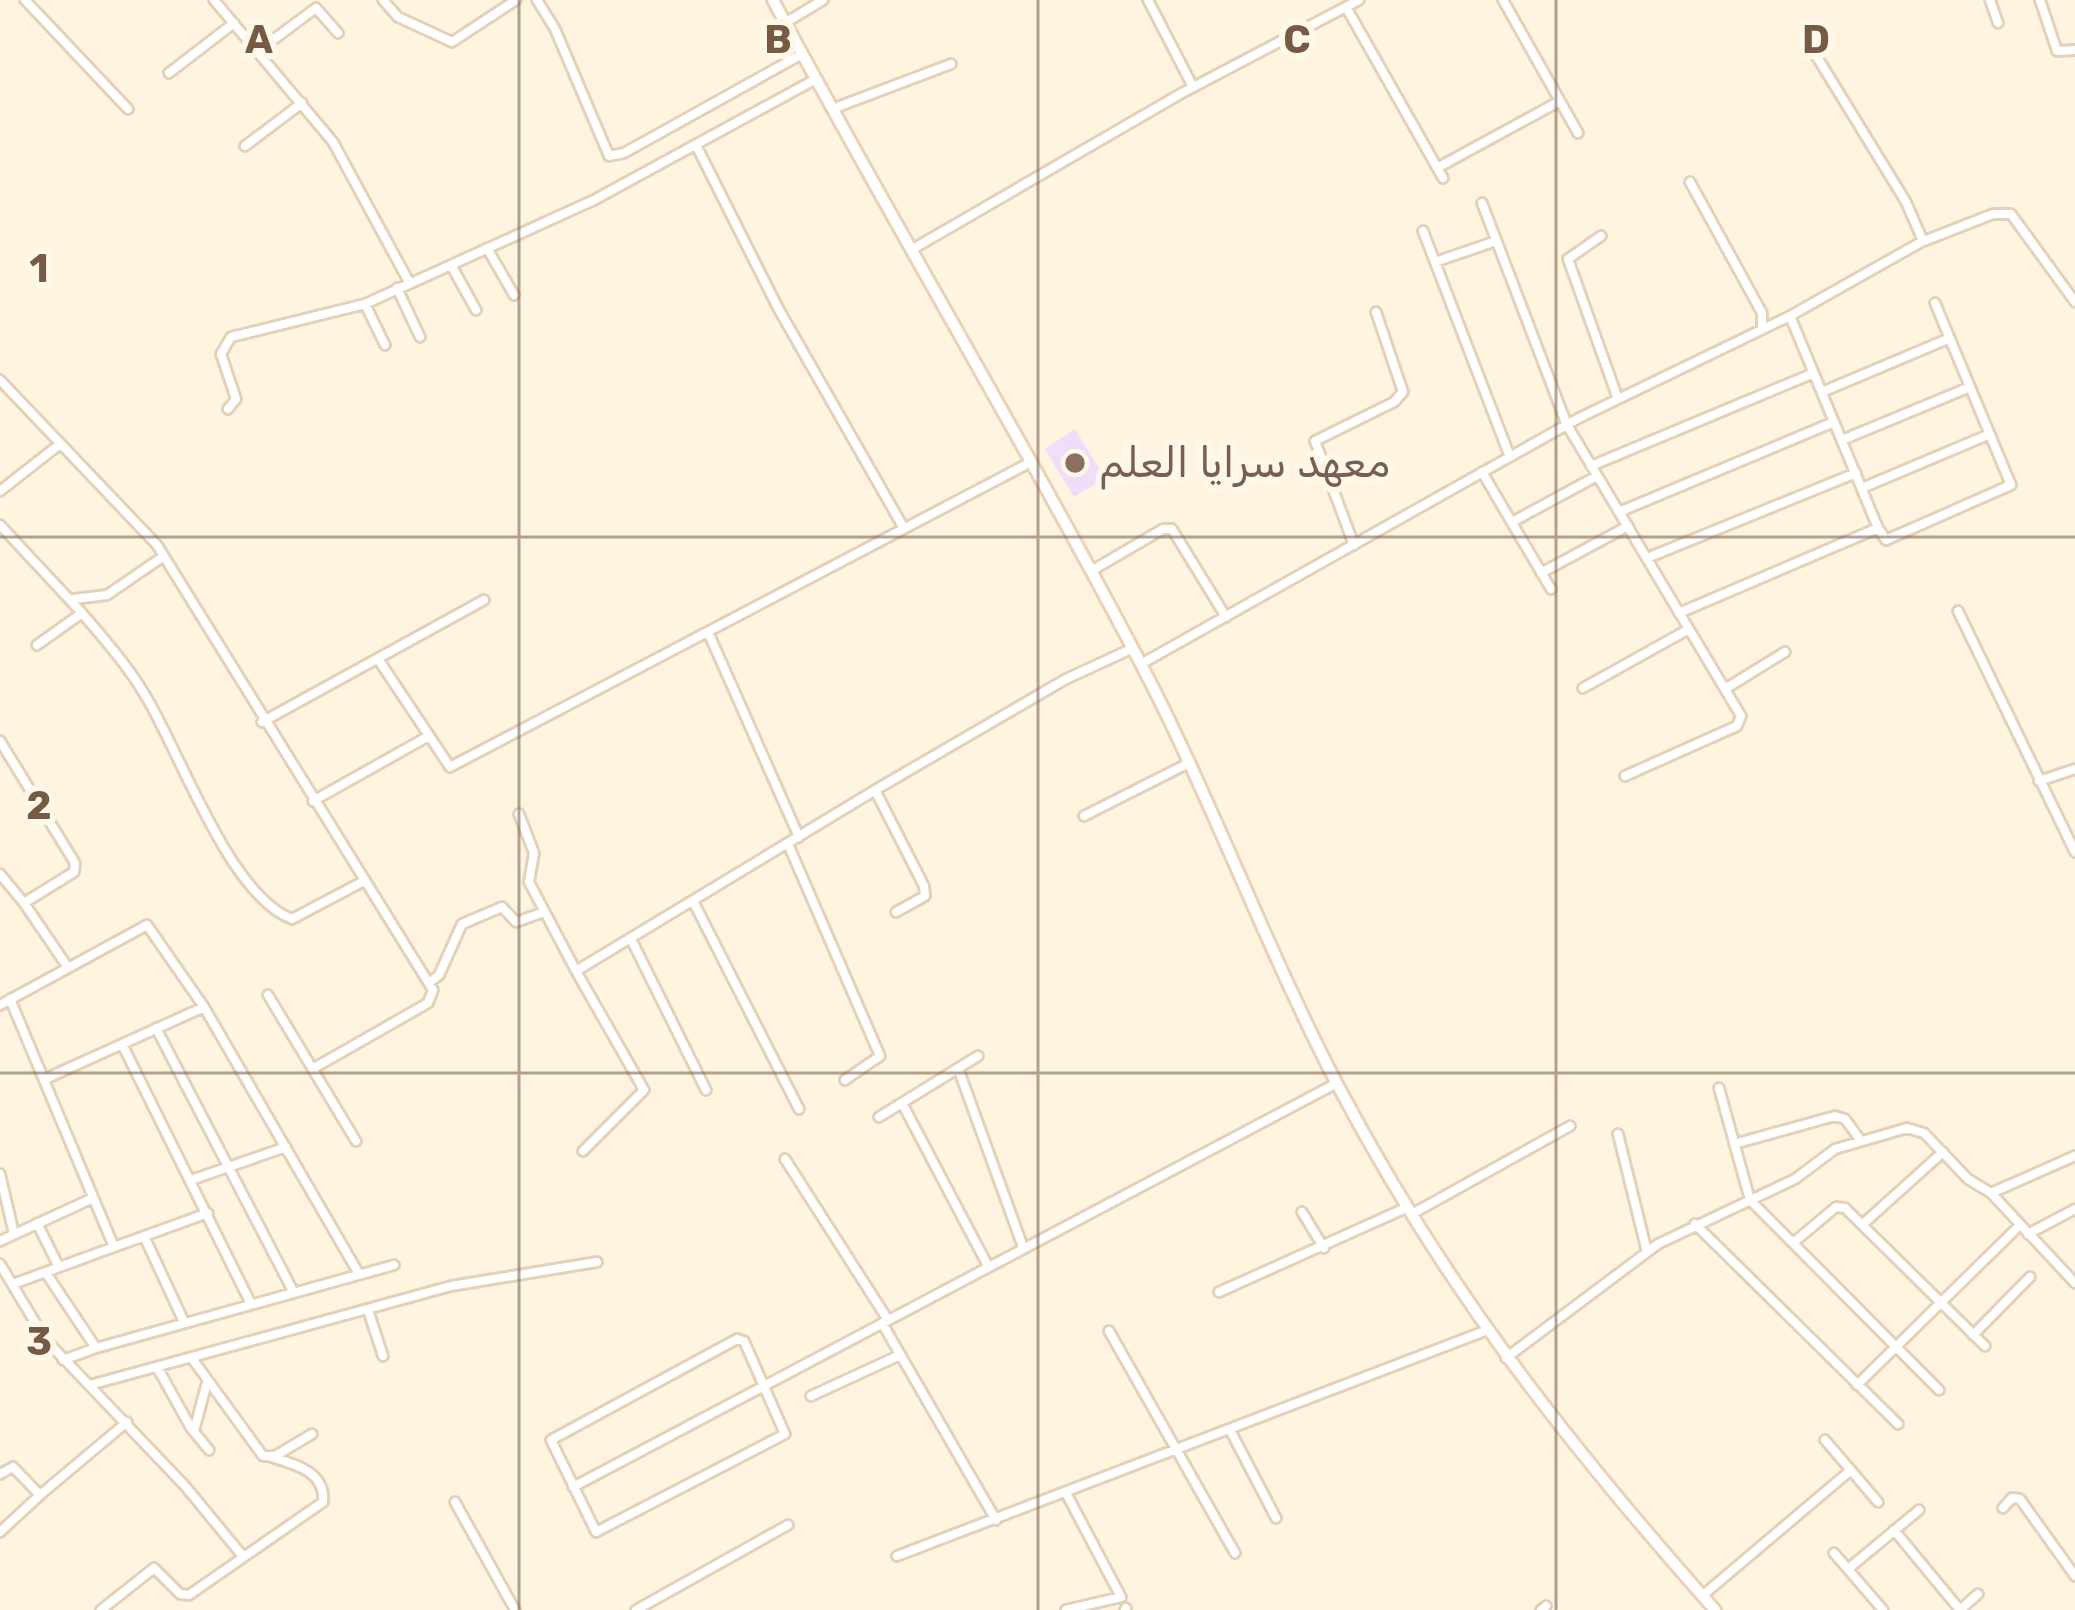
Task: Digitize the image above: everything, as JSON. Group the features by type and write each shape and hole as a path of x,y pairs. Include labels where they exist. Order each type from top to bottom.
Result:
{"main road":[{"path":"773,0 1141,664 1336,1083 1410,1210 1505,1359 1714,1610"}],"street":[{"path":"25,0 128,109"},
{"path":"215,0 345,159 409,282"},
{"path":"382,0 398,17 452,42 516,0"},
{"path":"537,0 555,29 608,156 624,153 802,54"},
{"path":"785,22 823,0"},
{"path":"1148,0 1193,87"},
{"path":"911,250 1193,87 1340,5 1358,0"},
{"path":"1503,0 1578,133"},
{"path":"1990,0 1998,23"},
{"path":"2040,0 2057,51 2075,50"},
{"path":"1340,5 1440,173 1560,101"},
{"path":"258,51 316,8 338,33"},
{"path":"169,73 234,23"},
{"path":"1806,39 1906,202 1923,241"},
{"path":"832,109 951,64"},
{"path":"228,409 236,399 221,354 226,340 365,304 696,146 816,79"},
{"path":"244,146 302,103"},
{"path":"696,146 778,308 902,525"},
{"path":"1690,182 1762,313 1762,329"},
{"path":"1482,203 1567,425 1741,716 1737,726 1625,776"},
{"path":"1141,664 1567,425 1790,316 1923,241 1993,214 2011,214 2075,302"},
{"path":"1423,231 1510,457"},
{"path":"1601,236 1568,259 1618,399"},
{"path":"1435,262 1496,241"},
{"path":"488,248 514,296"},
{"path":"451,265 476,310"},
{"path":"397,288 420,337"},
{"path":"1790,316 1886,540 2012,485 1935,303"},
{"path":"365,304 385,346"},
{"path":"1354,545 1315,441 1403,392 1376,312"},
{"path":"1822,392 1950,338"},
{"path":"1591,466 1814,374"},
{"path":"0,380 164,556 262,722 429,983 432,1000 314,1068"},
{"path":"1842,440 1970,387"},
{"path":"1618,512 1834,422"},
{"path":"1862,488 1990,434"},
{"path":"0,491 60,444"},
{"path":"377,658 450,767 902,525 1032,461"},
{"path":"1482,472 1551,589"},
{"path":"1647,559 1856,473"},
{"path":"1512,522 1597,476"},
{"path":"0,525 34,567 72,599 138,684 214,832 259,895 292,919 364,880"},
{"path":"1541,573 1628,526"},
{"path":"1679,613 1878,528"},
{"path":"1090,571 1163,529 1172,529 1226,616"},
{"path":"72,599 107,595 164,556"},
{"path":"262,722 484,600"},
{"path":"1958,611 2075,852"},
{"path":"37,645 82,614"},
{"path":"1583,688 1689,629"},
{"path":"708,632 800,837"},
{"path":"576,971 875,790 1066,680 1131,649"},
{"path":"1725,689 1785,652"},
{"path":"313,801 428,737"},
{"path":"0,741 76,866 25,903"},
{"path":"1084,816 1189,763"},
{"path":"2039,782 2075,769"},
{"path":"875,790 924,886 925,896 896,912"},
{"path":"519,814 534,853 526,876 644,1090 583,1151"},
{"path":"788,844 880,1057 845,1080"},
{"path":"0,874 67,966"},
{"path":"693,901 799,1109"},
{"path":"429,983 439,974 462,924 502,908 516,922 544,912"},
{"path":"113,1247 45,1079 5,1002 149,925 204,1007 359,1274"},
{"path":"632,941 706,1090"},
{"path":"268,995 356,1141"},
{"path":"45,1079 204,1007"},
{"path":"157,1028 293,1291"},
{"path":"122,1044 250,1302"},
{"path":"879,1117 978,1056"},
{"path":"958,1068 1023,1247"},
{"path":"573,1487 1336,1083"},
{"path":"1719,1088 1750,1200 1939,1390"},
{"path":"902,1103 988,1266"},
{"path":"1734,1144 1835,1117 1845,1119 1861,1141"},
{"path":"1219,1292 1410,1210 1570,1126"},
{"path":"1505,1359 1647,1252 1695,1224 1795,1179 1835,1149 1915,1128 1990,1193 2075,1283"},
{"path":"1618,1134 1647,1252"},
{"path":"191,1180 286,1147"},
{"path":"1863,1224 1943,1152"},
{"path":"1990,1193 2075,1156"},
{"path":"785,1159 885,1321 995,1520"},
{"path":"0,1174 14,1234"},
{"path":"0,1241 93,1198"},
{"path":"1793,1243 1835,1207 1845,1208 1985,1346"},
{"path":"2029,1234 2075,1209"},
{"path":"1302,1212 1324,1248"},
{"path":"13,1284 208,1213"},
{"path":"37,1223 59,1268"},
{"path":"1695,1224 1898,1424"},
{"path":"1857,1385 2020,1225"},
{"path":"144,1237 184,1322"},
{"path":"90,1384 451,1286 597,1262"},
{"path":"63,1360 250,1302 394,1264"},
{"path":"2,1271 63,1360 127,1422 241,1554"},
{"path":"46,1273 96,1348"},
{"path":"1972,1334 2030,1277"},
{"path":"368,1310 383,1356"},
{"path":"1109,1331 1235,1553"},
{"path":"897,1556 1486,1331"},
{"path":"744,1341 763,1385 784,1434 598,1532 551,1440 718,1349 744,1341"},
{"path":"811,1396 900,1355"},
{"path":"101,1610 151,1568 186,1596 325,1497 309,1471 259,1452 191,1357"},
{"path":"157,1367 194,1433 209,1450"},
{"path":"194,1433 208,1381"},
{"path":"0,1532 127,1422"},
{"path":"1230,1430 1276,1518"},
{"path":"271,1457 312,1435"},
{"path":"1825,1440 1878,1502"},
{"path":"0,1474 13,1467 40,1496"},
{"path":"1702,1596 1852,1470"},
{"path":"1066,1493 1126,1609"},
{"path":"2003,1508 2012,1498 2020,1499 2075,1576"},
{"path":"455,1502 515,1610"},
{"path":"1847,1569 1918,1510"},
{"path":"636,1610 788,1525"},
{"path":"1894,1530 1960,1610 1978,1594"},
{"path":"1834,1553 1882,1610"},
{"path":"1066,1610 1121,1597"}],"shaded area":[{"name":"معهد سرايا العلم","path":"1075,429 1105,478 1074,497 1045,449"}],"place":[{"name":"معهد سرايا العلم","path":"1075,463"}]}
